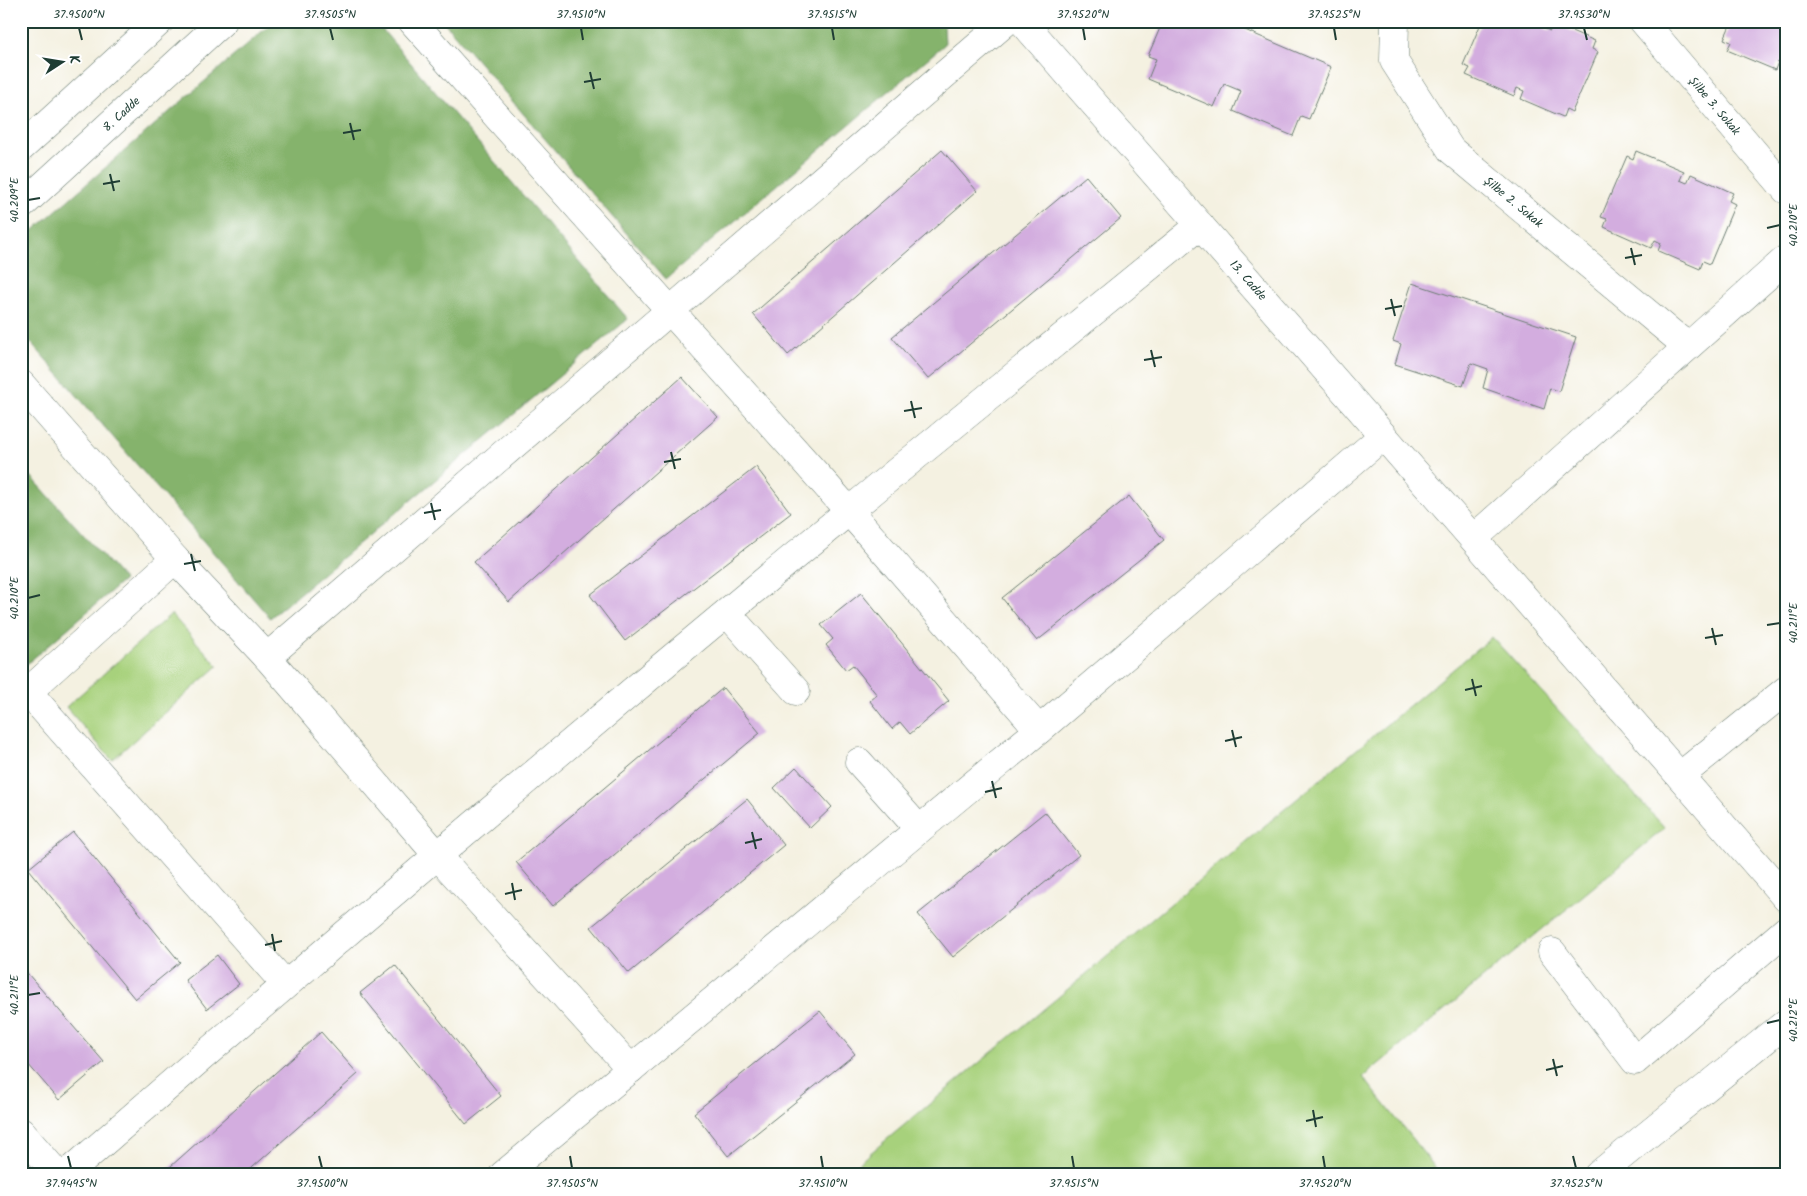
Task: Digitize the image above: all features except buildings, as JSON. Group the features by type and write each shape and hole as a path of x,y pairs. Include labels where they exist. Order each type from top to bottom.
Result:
{"street":[{"path":"21,148 160,21"},
{"name":"8. Cadde","path":"21,206 223,21"},
{"path":"412,21 669,312 849,511 1039,730"},
{"path":"267,657 1007,21"},
{"name":"13. Cadde","path":"1022,21 1786,898"},
{"name":"Şilbe 2. Sokak","path":"1395,21 1394,60 1451,150 1687,346"},
{"name":"Şilbe 3. Sokak","path":"1643,21 1786,190"},
{"path":"66,1175 285,984 727,613 1200,225"},
{"path":"1474,538 1786,259"},
{"path":"21,384 175,559 267,657 438,856 631,1069"},
{"path":"503,1175 1039,730 1383,436"},
{"path":"175,559 24,695 285,984"},
{"path":"727,613 796,691"},
{"path":"1680,776 1786,690"},
{"path":"859,762 919,829"},
{"path":"1552,952 1636,1061 1786,930"},
{"path":"1598,1175 1786,1023"},
{"path":"21,1132 58,1175"}],"green space":[{"path":"274,21 375,21 628,319 270,618 21,331 21,241"},
{"path":"443,21 940,21 944,26 945,44 666,279"},
{"path":"21,465 124,580 21,669"},
{"path":"171,614 218,666 112,760 66,707"},
{"path":"1492,637 1665,828 1363,1077 1441,1175 844,1175"}]}
